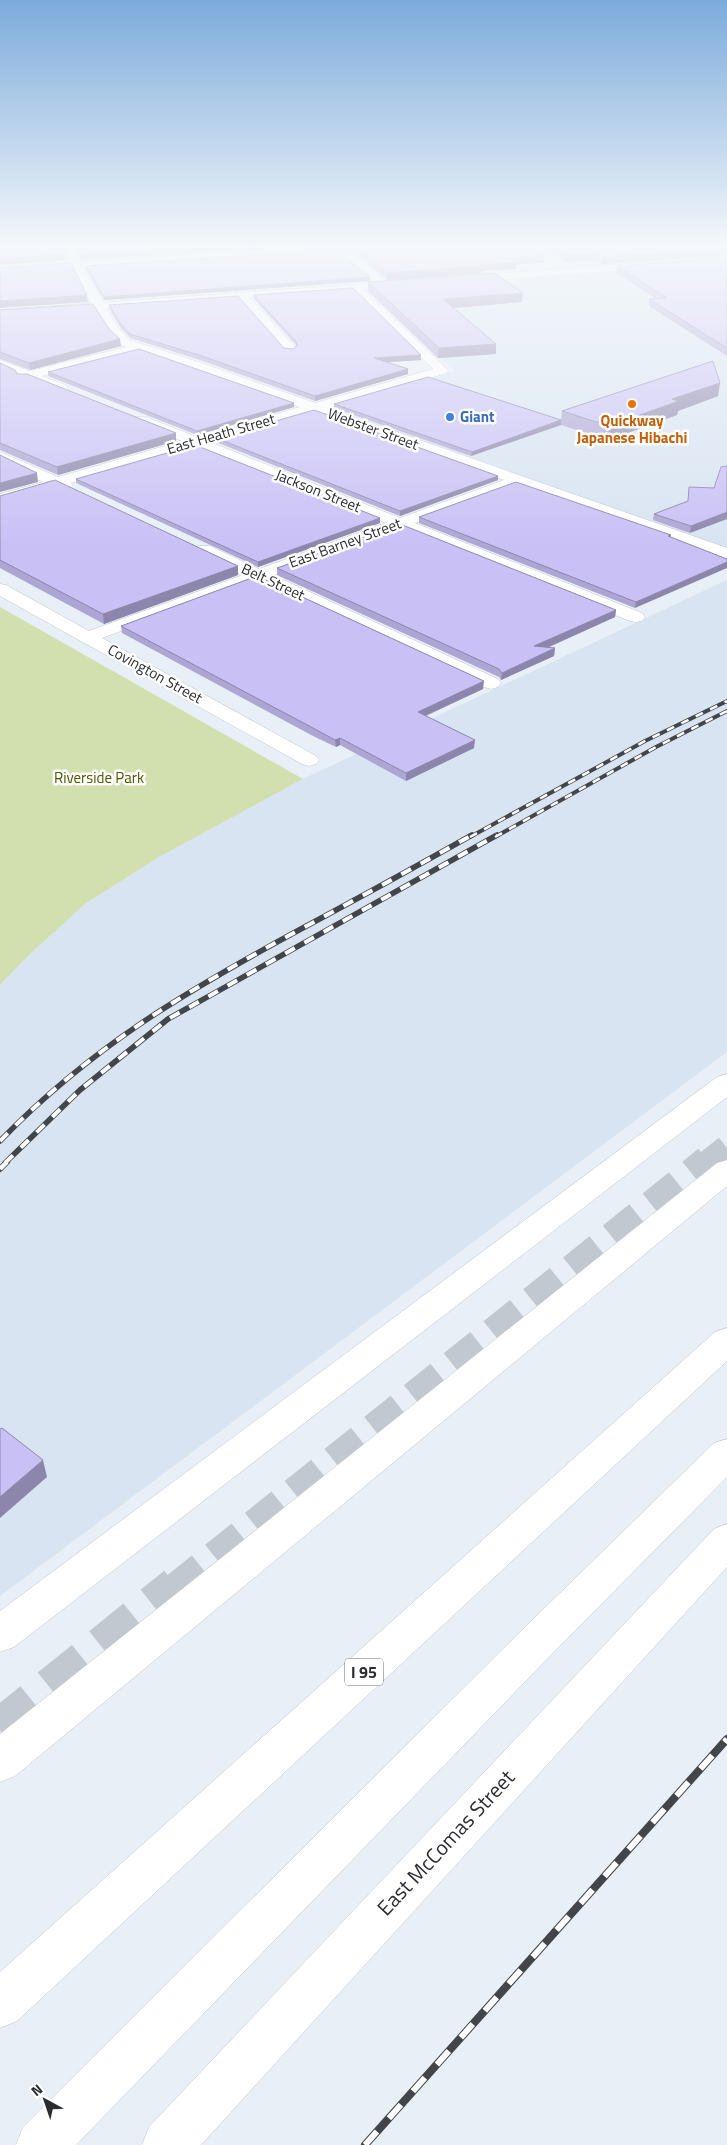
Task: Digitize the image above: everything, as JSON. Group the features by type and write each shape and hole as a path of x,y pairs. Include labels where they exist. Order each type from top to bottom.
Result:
{"main road":[{"path":"7,381 141,347"},
{"name":"Webster Street","path":"141,347 727,554"},
{"name":"East Heath Street","path":"0,499 442,370 418,347"},
{"path":"0,364 78,395"},
{"name":"Jackson Street","path":"131,416 636,616"},
{"path":"0,456 79,492"},
{"name":"East Barney Street","path":"88,637 518,480"},
{"name":"Belt Street","path":"194,545 491,683"},
{"name":"Covington Street","path":"0,589 309,760"},
{"path":"0,1634 727,1083"},
{"path":"0,1761 727,1170"},
{"name":"I 95","path":"0,2004 727,1341"},
{"path":"41,2145 534,1645 727,1454"},
{"name":"East McComas Street","path":"166,2145 727,1541"}],"shaded area":[{"path":"429,347 727,347 727,548 330,409 455,371"},
{"path":"727,580 727,1052 0,1596 0,985 30,954 85,904 159,857 303,779"}],"green space":[{"name":"Riverside Park","path":"0,607 303,779 159,857 85,904 30,954 0,985"}],"building":[{"path":"0,347 89,347 29,363 0,352"},
{"path":"173,347 283,347 294,349 295,347 413,347 421,355 374,358 408,369 315,396"},
{"path":"139,349 294,403 197,431 48,372"},
{"path":"713,361 720,383 672,399 679,401 609,426 562,411"},
{"path":"0,363 15,370 17,374 27,374 176,433 57,467 0,443"},
{"name":"Giant","path":"428,377 561,420 472,452 334,404"},
{"path":"314,410 498,476 400,511 216,438"},
{"path":"195,445 380,518 258,562 76,479"},
{"path":"0,455 37,473 0,483"},
{"path":"727,466 727,512 691,526 654,514 688,501 689,487 714,488 721,467"},
{"path":"55,480 238,566 103,614 0,560 0,496"},
{"path":"516,482 671,535 668,536 727,559 727,562 636,602 419,517"},
{"path":"400,524 616,610 534,646 555,648 502,673 499,669 277,568"},
{"path":"257,576 484,681 418,712 475,740 406,773 340,738 335,740 121,626"},
{"path":"2,1428 43,1460 0,1497 0,1429"}],"tunnel":[{"path":"708,1163 727,1148"},
{"path":"176,1590 709,1162"},
{"path":"0,1731 178,1588"}],"railway":[{"path":"470,837 645,741 727,701"},
{"path":"495,837 656,747 727,711"},
{"path":"0,1141 34,1107 69,1077 105,1049 178,999 257,953 472,835"},
{"path":"5,1163 80,1090 168,1019 497,835"},
{"path":"0,1169 7,1162"},
{"path":"365,2145 727,1739"}],"place":[{"name":"Quickway Japanese Hibachi","path":"632,404"},
{"name":"Giant","path":"450,417"}]}
